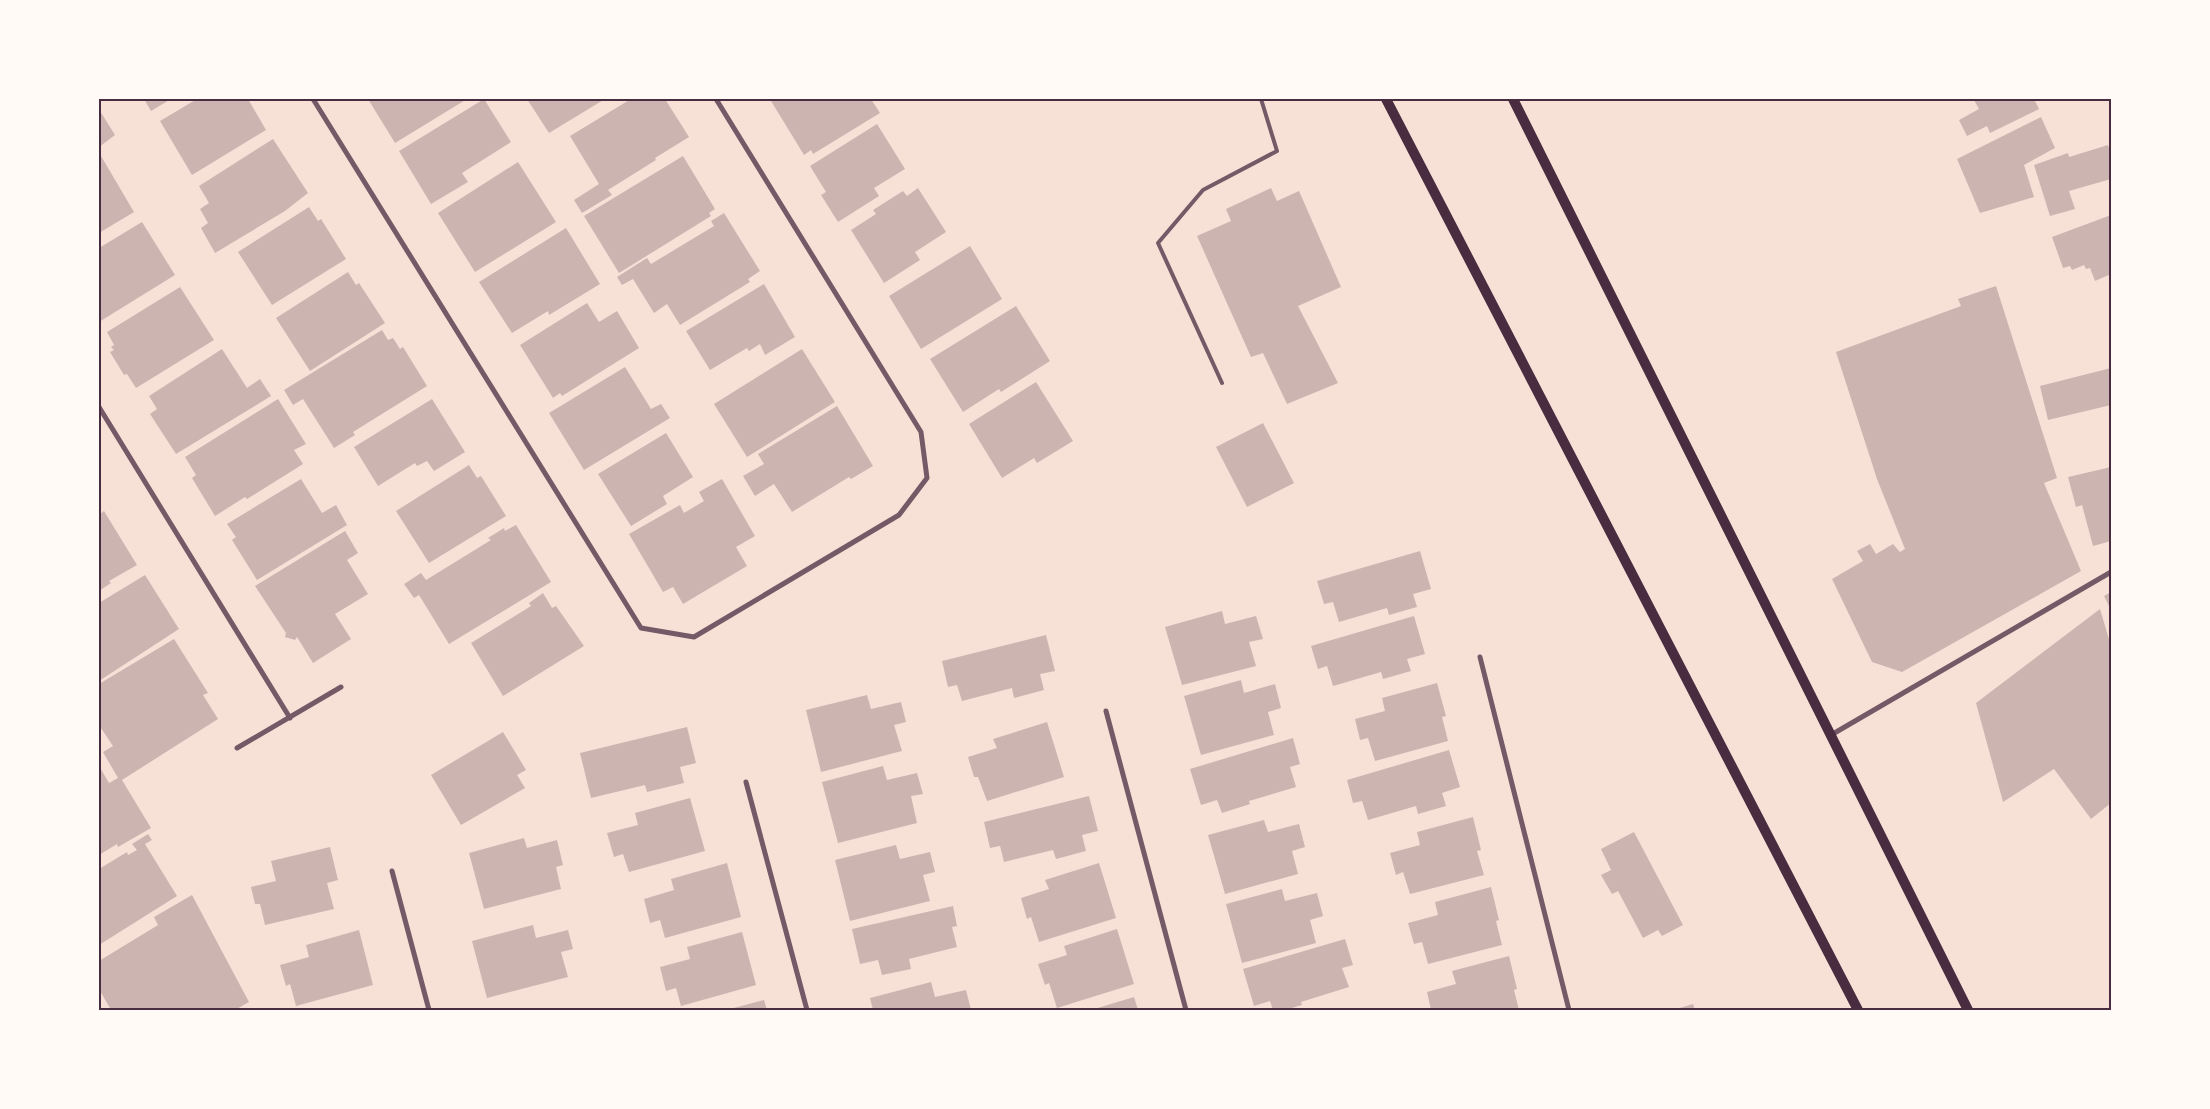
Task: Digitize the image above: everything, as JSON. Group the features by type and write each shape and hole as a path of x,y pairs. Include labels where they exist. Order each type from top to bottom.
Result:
{"main road":[{"path":"1386,99 1858,1010"},
{"path":"1514,99 1968,1010"}],"street":[{"path":"313,99 641,628 694,637 899,515 927,478 921,432 716,99"},
{"path":"99,407 290,718"},
{"path":"1831,736 2111,572"},
{"path":"1480,657 1569,1010"},
{"path":"237,748 341,687"},
{"path":"1106,711 1186,1010"},
{"path":"746,782 807,1010"},
{"path":"392,871 429,1010"}],"lane":[{"path":"1222,383 1158,243 1202,190 1277,151 1261,99"}],"building":[{"path":"144,99 171,99 151,111"},
{"path":"197,99 248,99 266,130 192,175 160,121"},
{"path":"368,99 467,99 395,143"},
{"path":"484,99 511,142 462,173 468,182 431,204 399,151"},
{"path":"527,99 605,99 549,133"},
{"path":"631,99 665,99 689,137 608,190 612,195 582,213 574,200 599,184 570,136"},
{"path":"775,99 871,99 880,113 813,154 811,150 804,155 771,101"},
{"path":"2034,99 2039,109 1990,133 1987,126 1967,136 1959,120 1979,109 1974,100"},
{"path":"99,111 115,135 99,147"},
{"path":"2041,117 2055,148 2024,165 2034,197 1980,213 1957,159"},
{"path":"877,124 905,169 874,188 879,196 838,222 821,195 826,192 810,166"},
{"path":"273,139 308,193 285,211 215,253 201,228 208,223 200,209 209,203 199,186"},
{"path":"2108,145 2111,154 2111,179 2069,191 2075,209 2050,216 2034,165 2068,153 2069,157"},
{"path":"101,156 134,212 99,233 99,157"},
{"path":"683,156 715,209 709,213 711,216 619,273 584,216"},
{"path":"518,162 556,222 475,272 438,213"},
{"path":"918,188 946,232 915,252 920,260 884,283 851,230 876,214 873,210 903,191 907,196"},
{"path":"1271,188 1277,201 1299,191 1341,287 1298,306 1338,383 1287,404 1263,353 1251,357 1197,236 1231,221 1226,209"},
{"path":"309,207 318,221 321,219 346,259 272,305 238,252"},
{"path":"724,213 760,271 748,279 750,282 680,325 667,304 654,313 633,279 622,285 617,277 647,258 651,264 714,226 711,221"},
{"path":"2111,215 2111,274 2095,281 2090,268 2086,269 2084,265 2072,270 2070,266 2063,268 2052,237"},
{"path":"142,222 175,275 99,322 99,248"},
{"path":"566,228 600,284 549,315 548,311 512,333 479,282"},
{"path":"970,246 1002,299 921,349 889,296"},
{"path":"348,272 356,285 359,283 385,323 310,371 276,318"},
{"path":"764,284 795,337 765,355 760,344 749,351 747,348 710,370 686,331"},
{"path":"1996,286 2057,478 2044,483 2081,571 1902,672 1872,662 1832,579 1863,561 1857,551 1870,544 1876,554 1893,544 1900,552 1905,549 1877,479 1836,352 1961,306 1958,299"},
{"path":"180,287 214,340 136,388 127,374 124,375 110,352 114,350 111,347 114,345 107,332"},
{"path":"587,303 599,322 617,311 639,348 562,396 560,393 553,398 520,345"},
{"path":"1016,306 1050,361 1001,392 999,389 963,412 930,359"},
{"path":"382,330 388,340 393,338 400,349 403,347 427,386 353,432 355,435 334,448 303,399 293,405 284,390"},
{"path":"222,349 247,388 260,379 271,396 176,454 150,414 157,409 149,396"},
{"path":"802,349 835,402 747,457 714,404"},
{"path":"625,367 651,409 661,404 670,418 584,470 549,413"},
{"path":"2111,368 2111,405 2048,420 2040,386"},
{"path":"1036,382 1073,441 1037,463 1034,458 1002,478 969,424"},
{"path":"278,399 306,444 294,450 303,464 247,499 245,497 215,516 192,478 196,475 185,457"},
{"path":"432,399 465,452 434,471 427,461 417,466 415,463 378,486 354,447"},
{"path":"837,406 873,466 851,479 849,477 792,512 774,484 755,496 743,476 764,464 758,454"},
{"path":"1263,423 1294,483 1247,507 1216,447"},
{"path":"666,433 693,477 663,496 667,504 631,526 598,474"},
{"path":"469,465 477,478 481,476 506,516 429,563 396,511"},
{"path":"2111,467 2111,541 2093,546 2082,505 2076,507 2068,477"},
{"path":"301,479 322,513 336,505 347,525 257,580 232,540 236,537 227,524"},
{"path":"722,479 755,536 736,547 747,566 683,604 673,587 663,592 629,534 680,505 684,513 704,501 699,492"},
{"path":"104,511 137,565 109,581 111,583 99,591 99,515"},
{"path":"516,525 551,582 449,644 419,595 414,598 404,584 421,573 426,580 491,540 488,538 504,528 505,531"},
{"path":"345,531 358,553 347,560 368,594 335,614 351,639 313,663 297,637 295,640 285,637 286,633 255,586"},
{"path":"1420,551 1431,589 1413,594 1417,607 1389,615 1387,608 1339,622 1333,602 1324,604 1317,581"},
{"path":"145,575 179,629 99,681 99,603"},
{"path":"2111,592 2111,610 2104,596"},
{"path":"543,593 552,608 556,606 584,646 503,696 471,643 531,606 529,603"},
{"path":"2100,609 2111,646 2111,803 2091,819 2054,769 2003,802 1976,703"},
{"path":"1222,611 1225,624 1256,616 1263,639 1249,642 1256,666 1182,685 1165,627"},
{"path":"1414,616 1425,654 1407,659 1411,671 1383,679 1381,672 1333,686 1327,666 1318,669 1311,646"},
{"path":"1046,635 1055,671 1040,674 1044,690 1014,698 1012,688 962,701 957,685 948,687 942,661"},
{"path":"174,639 208,693 203,695 218,719 122,780 151,828 118,847 117,844 99,855 99,766 109,783 118,778 103,752 113,746 99,725 99,684"},
{"path":"1241,680 1244,693 1275,684 1281,708 1268,712 1274,735 1201,755 1184,696"},
{"path":"1437,683 1446,716 1442,717 1448,741 1375,761 1368,738 1360,740 1355,719 1385,711 1382,698"},
{"path":"867,695 871,709 901,702 906,722 894,725 902,751 821,772 806,710"},
{"path":"1047,722 1064,777 987,801 978,777 974,777 968,757 997,748 993,739"},
{"path":"687,727 696,763 680,767 684,783 647,792 645,785 591,798 580,753"},
{"path":"503,732 526,770 517,775 525,788 461,825 431,775"},
{"path":"1293,738 1300,764 1290,767 1296,787 1249,801 1250,804 1222,813 1217,800 1201,805 1190,769"},
{"path":"1449,750 1460,787 1442,793 1446,806 1418,814 1416,806 1368,820 1362,801 1353,803 1347,780"},
{"path":"883,766 887,780 917,773 923,794 911,796 917,823 838,843 822,782"},
{"path":"1089,796 1098,831 1082,835 1086,851 1056,859 1053,850 1004,862 1000,846 990,848 984,822"},
{"path":"690,798 705,851 629,872 623,854 614,857 607,833 638,825 635,813"},
{"path":"1473,817 1481,850 1477,851 1484,875 1410,894 1403,872 1396,875 1390,853 1420,845 1417,832"},
{"path":"1264,820 1268,832 1299,824 1305,847 1292,851 1298,874 1225,894 1208,835"},
{"path":"1634,832 1683,925 1662,936 1658,930 1643,938 1618,891 1612,894 1601,875 1611,870 1601,849"},
{"path":"148,834 152,840 145,844 177,896 99,945 99,869 127,852 128,855 137,850 132,844"},
{"path":"524,838 527,848 557,840 563,865 556,867 561,889 484,909 469,853"},
{"path":"896,845 900,859 930,852 935,872 923,875 930,901 850,921 835,860"},
{"path":"330,847 338,880 327,883 334,909 265,925 260,904 255,904 251,887 276,881 271,861"},
{"path":"727,863 741,917 665,938 660,920 650,923 644,899 674,890 671,879"},
{"path":"1099,863 1116,918 1039,942 1031,917 1027,919 1021,898 1049,889 1045,880"},
{"path":"1491,887 1499,920 1496,921 1502,945 1428,964 1422,942 1414,944 1408,923 1438,915 1435,902"},
{"path":"1282,889 1285,901 1317,893 1323,916 1310,920 1316,943 1242,963 1226,904"},
{"path":"192,895 249,1002 235,1010 111,1010 99,989 99,961 158,925 154,917"},
{"path":"953,906 957,926 952,927 957,947 909,959 911,969 882,975 878,960 860,964 852,929"},
{"path":"533,925 536,938 568,930 573,949 561,952 568,977 487,998 472,941"},
{"path":"1117,929 1134,984 1057,1008 1049,983 1045,985 1038,964 1067,955 1064,946"},
{"path":"359,930 373,985 296,1006 290,984 286,986 280,965 309,957 306,945"},
{"path":"742,932 756,985 681,1006 676,988 666,991 660,967 690,959 687,947"},
{"path":"1345,939 1353,965 1342,968 1349,987 1301,1002 1302,1005 1285,1010 1273,1010 1270,1001 1254,1006 1243,969"},
{"path":"1509,956 1517,989 1514,990 1519,1010 1431,1010 1427,992 1456,984 1452,971"},
{"path":"931,982 935,997 966,990 971,1010 873,1010 870,998"},
{"path":"1134,997 1138,1010 1091,1010"},
{"path":"764,1000 767,1010 726,1010"},
{"path":"1693,1004 1695,1010 1673,1010"}]}
